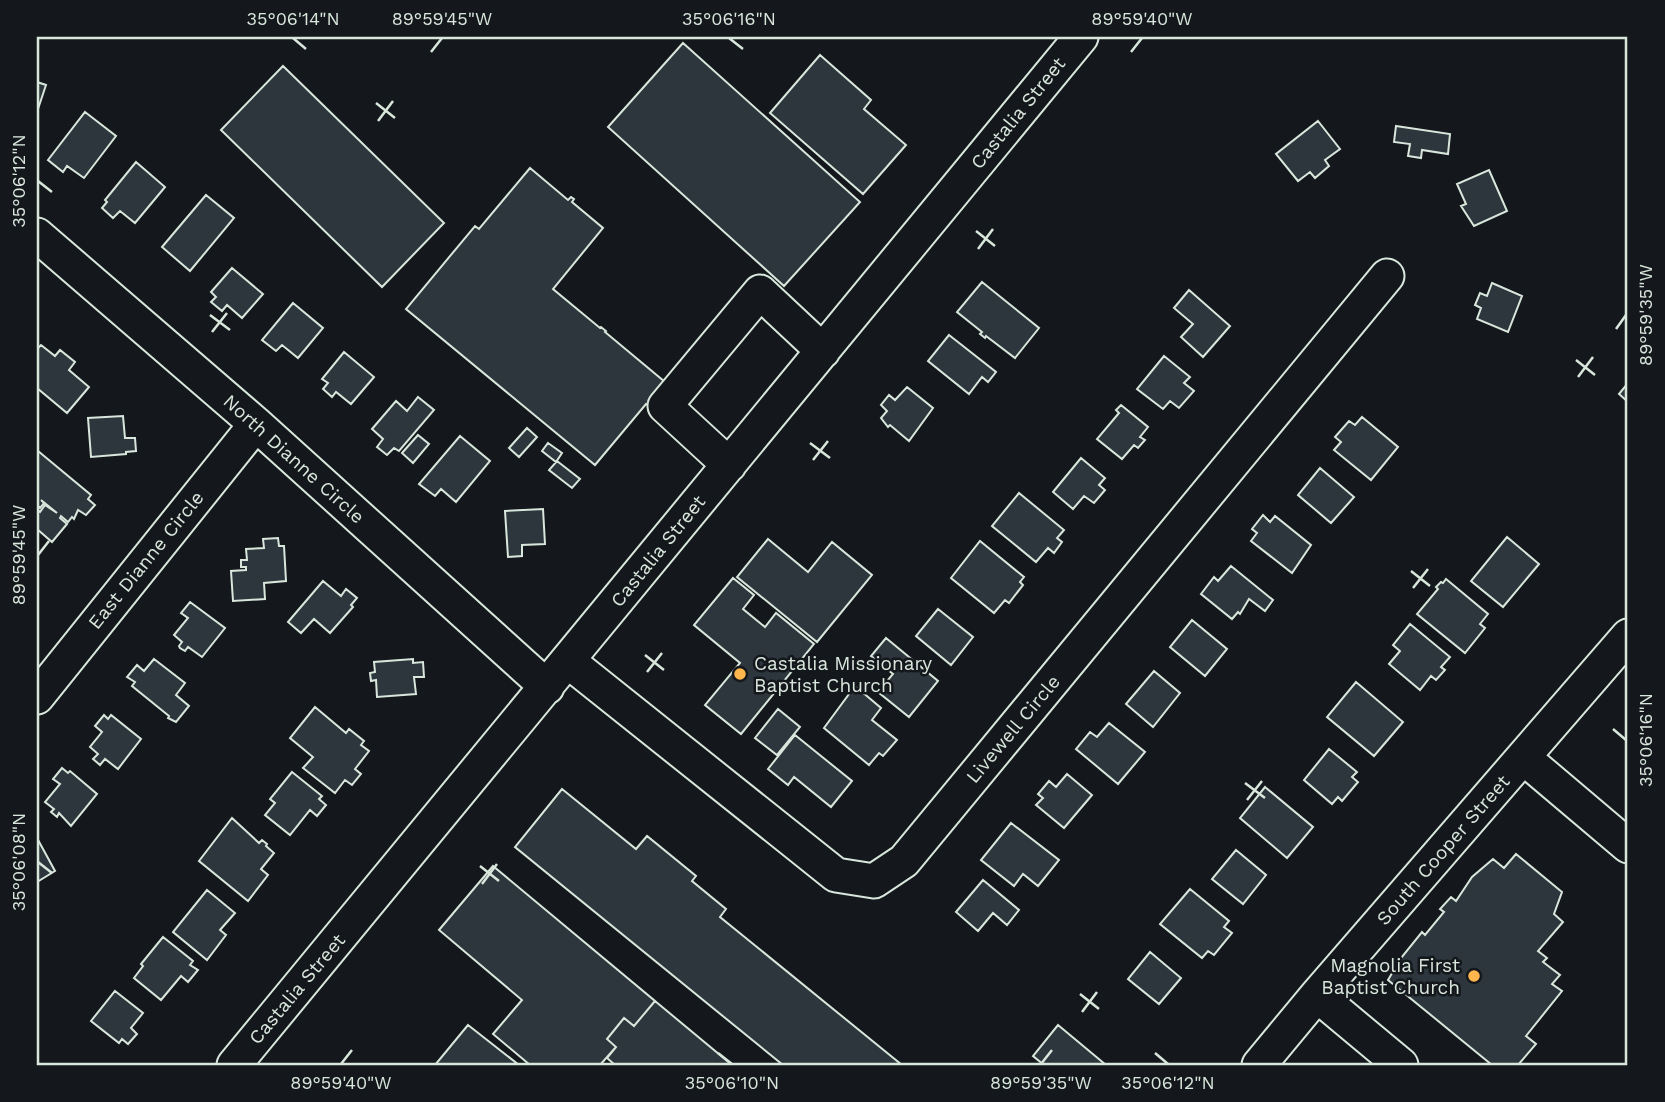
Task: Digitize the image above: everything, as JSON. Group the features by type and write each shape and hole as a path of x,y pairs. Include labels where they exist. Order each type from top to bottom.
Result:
{"street":[{"name":"Castalia Street","path":"234,1065 1081,37"},
{"name":"North Dianne Circle","path":"37,236 256,424 547,687"},
{"name":"Livewell Circle","path":"568,662 836,875 874,881 904,861 1387,276"},
{"path":"729,465 665,407 740,314 760,292 823,351"},
{"name":"East Dianne Circle","path":"37,697 256,424"},
{"name":"South Cooper Street","path":"1259,1065 1628,636"},
{"path":"1524,758 1628,846"},
{"path":"1317,995 1401,1065"}],"building":[{"path":"683,43 860,202 784,286 608,127"},
{"path":"820,55 871,100 864,109 906,145 863,194 770,113"},
{"path":"283,66 444,223 382,287 221,130"},
{"path":"37,82 46,85 37,112"},
{"path":"85,112 116,136 84,178 67,166 63,172 48,160"},
{"path":"1318,121 1340,149 1325,160 1329,166 1315,178 1310,172 1298,181 1276,154"},
{"path":"1396,126 1450,134 1448,154 1422,150 1421,158 1408,156 1410,144 1394,142"},
{"path":"136,162 165,187 135,223 120,211 113,218 102,208 107,202 105,200"},
{"path":"530,168 568,200 571,197 574,199 572,202 603,228 553,289 665,382 650,406 646,404 595,465 406,309 475,226 479,229"},
{"path":"1489,170 1507,211 1474,226 1461,206 1466,204 1457,184"},
{"path":"206,195 234,218 190,271 162,247"},
{"path":"232,268 263,294 242,318 227,305 222,311 211,302 216,297 211,292"},
{"path":"982,282 1039,328 1015,358 986,336 985,338 980,334 982,332 957,312"},
{"path":"1492,283 1522,296 1508,332 1477,319 1481,308 1475,305 1480,293 1487,296"},
{"path":"1189,290 1230,326 1203,357 1181,337 1193,324 1174,308"},
{"path":"293,303 323,328 298,358 282,345 276,351 262,340"},
{"path":"949,335 996,372 988,382 982,377 969,394 928,361"},
{"path":"41,345 55,356 60,350 75,362 69,370 89,387 67,413 37,388 37,349"},
{"path":"344,352 374,377 351,404 336,392 332,397 323,389 328,383 322,379"},
{"path":"1164,356 1190,377 1184,383 1194,391 1179,408 1170,401 1163,409 1137,389"},
{"path":"1628,383 1628,402 1619,394"},
{"path":"907,387 933,408 909,441 890,425 888,427 881,418 887,411 881,405 889,395 895,400"},
{"path":"418,397 434,410 399,451 394,448 387,455 377,447 383,439 372,429 396,401 407,411"},
{"path":"1121,405 1148,427 1140,437 1145,440 1138,448 1134,445 1122,459 1097,439 1119,413 1116,410"},
{"path":"123,416 125,438 135,438 136,451 91,457 88,418"},
{"path":"1362,417 1398,447 1371,480 1334,450 1341,442 1335,437 1349,421 1355,425"},
{"path":"527,428 537,437 519,457 509,448"},
{"path":"418,435 429,444 413,463 402,453"},
{"path":"460,436 490,461 456,502 441,489 435,496 419,484"},
{"path":"548,443 562,453 556,462 542,451"},
{"path":"38,451 91,495 88,499 95,505 86,515 78,510 74,519 72,517 68,522 61,516 67,524 52,542 37,529 37,509 40,512 45,505 57,513 41,500 44,503 40,508 37,505"},
{"path":"1081,458 1105,478 1099,485 1105,490 1094,503 1084,496 1073,509 1053,492"},
{"path":"557,461 580,479 572,488 549,470"},
{"path":"1320,468 1354,497 1331,523 1298,495"},
{"path":"1019,493 1064,530 1057,538 1062,542 1054,553 1048,548 1036,562 992,526"},
{"path":"543,509 545,544 522,545 522,556 508,557 505,511"},
{"path":"1263,515 1270,522 1275,516 1311,545 1292,573 1251,541 1257,533 1252,529"},
{"path":"1507,537 1539,564 1503,607 1471,581"},
{"path":"278,538 279,546 284,546 286,581 264,583 265,599 233,601 231,571 246,570 246,567 241,567 241,560 247,560 246,549 264,548 263,539"},
{"path":"768,539 808,572 832,542 872,575 817,642 737,577"},
{"path":"980,541 1024,577 1020,582 1023,585 1009,603 1005,600 994,613 951,578"},
{"path":"1231,566 1273,600 1265,611 1249,599 1240,614 1238,612 1232,619 1201,594 1214,577 1218,581"},
{"path":"733,578 754,595 743,609 765,627 776,613 814,644 741,734 705,705 740,663 694,625"},
{"path":"1446,579 1488,614 1480,624 1485,628 1465,653 1417,614 1438,589 1436,587"},
{"path":"323,581 341,596 346,589 357,598 351,605 353,607 330,633 314,619 301,633 288,622"},
{"path":"190,602 225,628 202,657 188,647 185,651 180,648 182,642 174,635 188,618 181,613"},
{"path":"938,609 973,637 951,665 916,636"},
{"path":"1192,620 1227,649 1205,676 1170,647"},
{"path":"1410,624 1450,657 1441,667 1445,670 1436,680 1431,676 1420,690 1389,664 1400,651 1393,645"},
{"path":"886,638 938,681 909,717 878,692 893,674 871,656"},
{"path":"154,659 185,683 176,695 189,706 176,722 132,686 135,682 127,677 137,665 144,671"},
{"path":"413,659 413,663 423,662 424,677 414,677 416,694 377,697 376,680 371,681 370,673 375,672 374,662"},
{"path":"1154,671 1180,693 1153,727 1126,704"},
{"path":"1356,682 1403,722 1374,756 1327,717"},
{"path":"855,686 881,708 872,720 897,740 883,756 879,753 869,765 824,728"},
{"path":"315,707 346,733 349,729 364,741 361,745 369,751 355,769 361,774 352,785 345,780 335,793 303,768 313,757 290,738"},
{"path":"778,709 800,727 777,755 755,738"},
{"path":"104,715 108,719 111,715 141,739 118,769 105,759 100,765 93,759 98,754 90,747 102,732 95,726"},
{"path":"1109,723 1145,752 1118,784 1076,749 1090,732 1097,737"},
{"path":"795,735 852,781 831,807 794,777 788,785 768,769"},
{"path":"1329,749 1357,772 1352,777 1358,782 1342,801 1338,797 1332,804 1304,780"},
{"path":"62,768 68,773 70,771 97,794 71,826 59,813 57,817 51,812 54,809 45,802 60,784 53,779"},
{"path":"292,772 322,796 319,799 326,805 317,816 310,810 290,835 265,815 275,803 270,799"},
{"path":"1067,774 1092,795 1064,828 1036,805 1043,798 1038,794 1049,781 1056,787"},
{"path":"1265,787 1313,827 1287,858 1240,818"},
{"path":"562,789 636,849 647,836 696,876 692,881 726,909 720,917 902,1065 783,1065 515,847"},
{"path":"232,818 259,843 262,840 267,844 274,853 261,869 268,875 248,901 199,861"},
{"path":"1011,823 1059,860 1038,886 1023,874 1014,886 981,860"},
{"path":"37,838 55,871 37,882"},
{"path":"1236,850 1266,875 1243,904 1212,879"},
{"path":"1516,854 1562,892 1554,914 1563,922 1538,951 1547,958 1543,962 1560,975 1552,984 1562,991 1526,1036 1536,1044 1518,1065 1492,1065 1388,980 1401,958 1422,932 1425,935 1444,912 1440,909 1451,897 1456,901 1472,877 1493,859 1504,868"},
{"path":"493,866 655,1001 634,1026 624,1018 607,1039 616,1047 600,1065 530,1065 493,1034 522,1000 439,930"},
{"path":"983,880 1019,910 1007,925 993,913 978,931 956,912"},
{"path":"1190,889 1229,921 1224,927 1232,933 1214,955 1208,951 1202,958 1160,924"},
{"path":"207,890 235,913 220,930 226,935 207,960 173,932"},
{"path":"163,937 193,961 190,965 198,970 188,982 181,976 161,1000 134,978 143,966 141,964"},
{"path":"1150,952 1181,978 1159,1004 1128,979"},
{"path":"115,991 143,1013 131,1028 137,1034 128,1044 122,1039 119,1043 91,1021"},
{"path":"655,1001 732,1065 615,1065 607,1058 616,1047 607,1039 624,1018 634,1026"},
{"path":"468,1025 519,1065 435,1065"},
{"path":"1058,1025 1106,1065 1044,1065 1033,1056"}],"place":[{"name":"Castalia Missionary Baptist Church","path":"740,674"},
{"name":"Magnolia First Baptist Church","path":"1474,976"}]}
